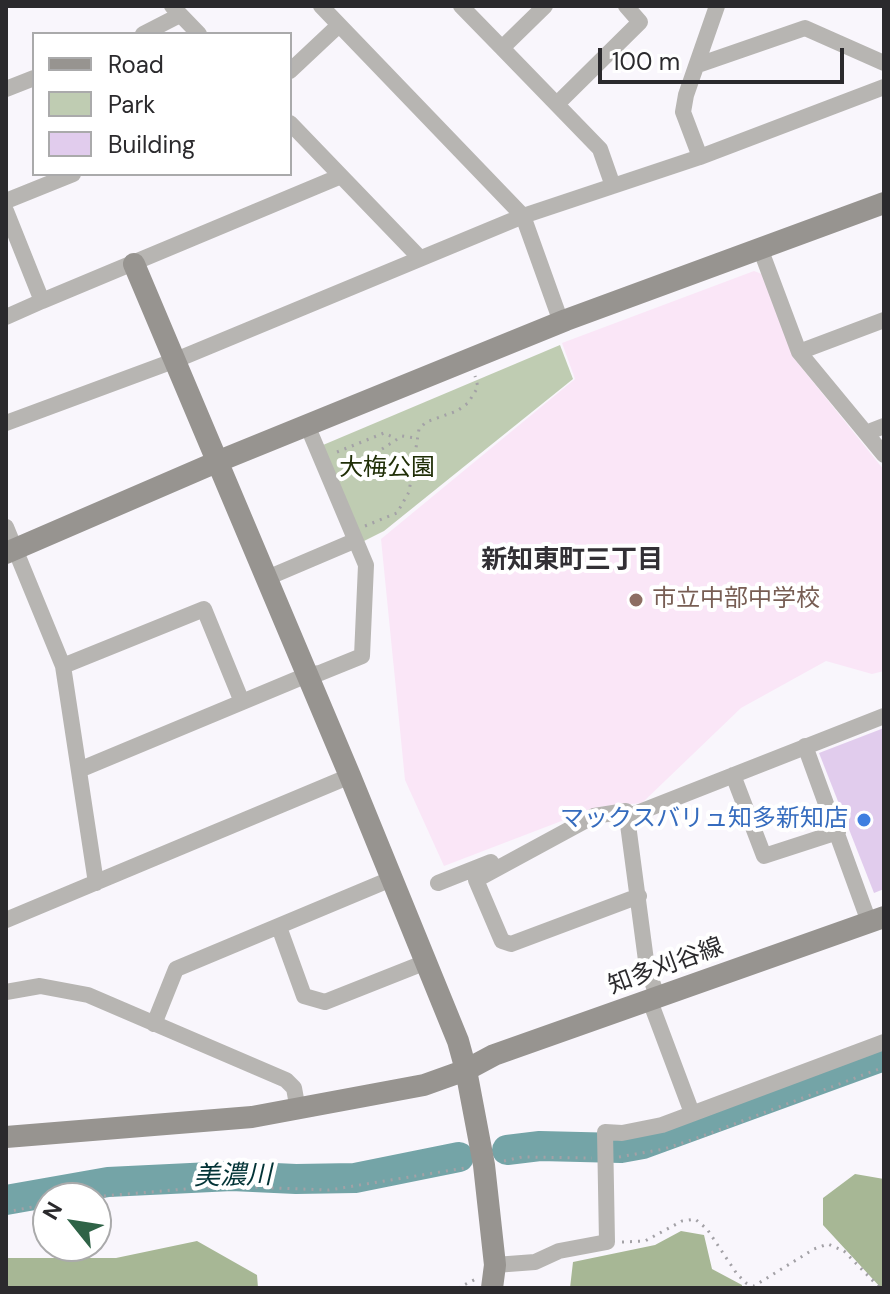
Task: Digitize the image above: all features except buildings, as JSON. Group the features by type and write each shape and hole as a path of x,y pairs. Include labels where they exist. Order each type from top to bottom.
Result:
{"street":[{"path":"321,6 523,216 561,322"},
{"path":"461,6 600,149 613,186"},
{"path":"502,48 545,6"},
{"path":"557,104 640,22 626,6"},
{"path":"700,157 683,112 717,6"},
{"path":"146,32 176,11 197,32"},
{"path":"292,69 339,25"},
{"path":"698,65 805,28 884,63"},
{"path":"6,89 32,79"},
{"path":"6,423 176,360 523,216 700,157 884,87"},
{"path":"292,125 420,258"},
{"path":"6,201 68,176"},
{"path":"6,317 341,176"},
{"path":"11,551 219,461 561,322 884,203"},
{"path":"6,211 42,301"},
{"path":"760,248 799,352 884,455"},
{"path":"134,264 219,461 458,1041 484,1165 495,1265 492,1288"},
{"path":"799,352 884,320"},
{"path":"79,770 307,675 362,656 366,565 307,425"},
{"path":"866,433 884,426"},
{"path":"6,527 11,551 63,666 96,883"},
{"path":"267,578 352,536"},
{"path":"63,666 204,609 242,702"},
{"path":"627,817 884,716"},
{"path":"805,746 876,919"},
{"path":"733,775 764,856 838,832"},
{"path":"6,920 350,776"},
{"path":"639,896 511,944 502,941 476,880 594,816 626,811 639,896 647,968 654,999 692,1113"},
{"path":"438,883 498,859 502,864"},
{"path":"154,1024 176,969 391,879"},
{"name":"知多刈谷線","path":"6,1137 197,1123 298,1110 424,1085 466,1070 494,1055 876,919"},
{"path":"279,927 304,996 325,1002 426,962"},
{"path":"6,992 26,987 66,989 88,995 286,1080 294,1088 298,1110"},
{"path":"495,1265 535,1262 559,1251 607,1242 605,1132 644,1130 884,1042"}],"path":[{"path":"352,536 397,513 409,492 416,438 426,422 457,411 468,403 478,387 470,361"},
{"path":"335,457 337,451 384,433 395,438"},
{"path":"382,449 395,438 416,438"},
{"path":"6,1212 32,1207"},
{"path":"607,1242 645,1241 682,1221 695,1219 707,1229 745,1286 754,1286 814,1249 828,1244 844,1251 880,1288"}],"shaded area":[{"name":"市立中部中学校","path":"754,271 762,274 793,357 884,470 884,671 872,674 826,661 741,708 642,803 598,807 444,866 405,780 381,539 575,379 562,343"}],"green space":[{"name":"大梅公園","path":"560,345 573,379 384,531 362,542 323,445"},
{"path":"855,1174 884,1179 884,1288 823,1225 823,1198"},
{"path":"681,1231 704,1235 712,1269 742,1285 742,1288 570,1288 573,1262 655,1245"},
{"path":"197,1241 257,1275 258,1288 6,1288 6,1258 32,1258 32,1262 112,1262 112,1258"}],"waterway":[{"name":"美濃川","path":"507,1150 540,1146 621,1148 643,1144 884,1056"},
{"name":"美濃川","path":"6,1200 108,1182 232,1176 355,1178 459,1157"}],"place":[{"name":"市立中部中学校","path":"636,600"},
{"name":"マックスバリュ知多新知店","path":"864,820"}],"district":[{"name":"新知東町三丁目","path":"572,561"}]}
